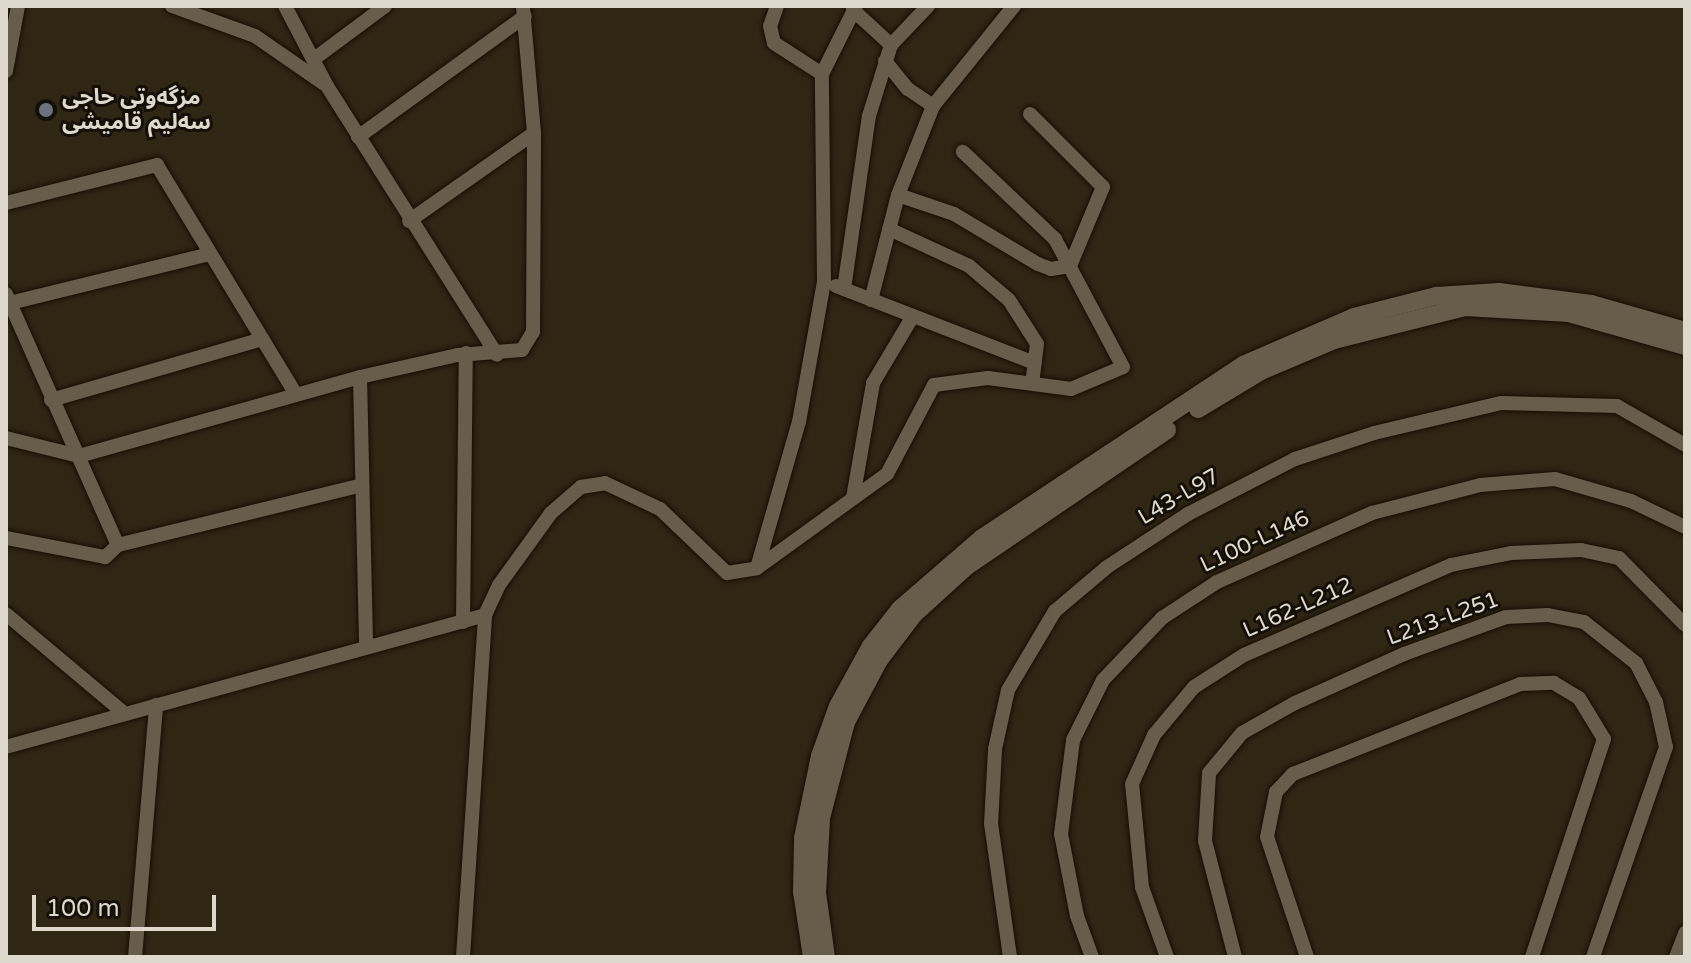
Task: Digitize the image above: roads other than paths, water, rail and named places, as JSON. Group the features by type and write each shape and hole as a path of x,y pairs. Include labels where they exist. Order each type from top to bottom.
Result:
{"street":[{"path":"6,71 18,6"},
{"path":"172,6 255,36 327,86"},
{"path":"285,6 327,86 409,221 497,355"},
{"path":"314,59 385,6"},
{"path":"777,6 770,26 774,43 822,74"},
{"path":"844,289 869,116 885,61 891,45 928,6"},
{"path":"871,300 898,195 933,106 1014,6"},
{"path":"757,568 799,422 824,282 822,74 855,8 891,45"},
{"path":"358,137 524,11"},
{"path":"6,438 79,456 360,377 466,353 497,355 522,350 533,332 534,133 524,11"},
{"path":"885,61 908,89 933,106"},
{"path":"1030,114 1103,187 1070,266"},
{"path":"409,221 534,133"},
{"path":"463,957 485,615 499,585 551,513 593,483 623,488 660,509 727,573 757,568 887,474 934,385 988,378 1071,389 1123,367 1070,266 1044,226 963,152"},
{"path":"6,203 157,165 295,393"},
{"path":"898,195 954,214 1038,264 1051,269 1070,266"},
{"path":"889,229 942,251 995,285 1034,334 1032,383"},
{"path":"118,545 8,298 209,254"},
{"path":"824,282 1035,363"},
{"path":"826,957 816,874 821,818 836,751 857,699 879,660 930,597 1025,518 1243,365 1326,326 1388,307 1457,293 1529,295 1602,307 1685,331"},
{"path":"812,957 802,892 803,838 817,767 838,706 871,646 900,609 953,560 1261,371 1386,323 1465,307 1517,307 1601,320 1685,346"},
{"path":"853,498 873,383 913,316"},
{"path":"51,400 262,339"},
{"path":"463,622 466,353"},
{"path":"360,377 366,647"},
{"name":"L43-L97","path":"1010,957 991,824 995,749 1008,690 1055,611 1107,567 1188,514 1295,459 1374,433 1501,403 1617,406 1685,445"},
{"name":"L100-L146","path":"1092,957 1077,916 1061,834 1073,740 1103,680 1162,618 1217,582 1372,513 1480,485 1555,479 1631,501 1685,527"},
{"path":"6,538 105,557 118,545 362,485"},
{"name":"L162-L212","path":"1167,957 1142,887 1132,784 1154,735 1194,687 1244,655 1451,565 1511,553 1581,550 1619,558 1685,625"},
{"path":"6,614 125,714"},
{"path":"6,747 485,615"},
{"name":"L213-L251","path":"1235,957 1205,841 1209,773 1242,733 1295,703 1404,654 1506,617 1548,615 1584,622 1636,663 1656,702 1666,747 1593,957"},
{"path":"1307,957 1267,837 1276,792 1293,774 1520,684 1554,683 1579,698 1604,739 1532,957"},
{"path":"135,957 156,705"},
{"path":"1676,957 1685,933"}],"place":[{"name":"مزگەوتی حاجی سەلیم قامیشی","path":"46,110"}]}
